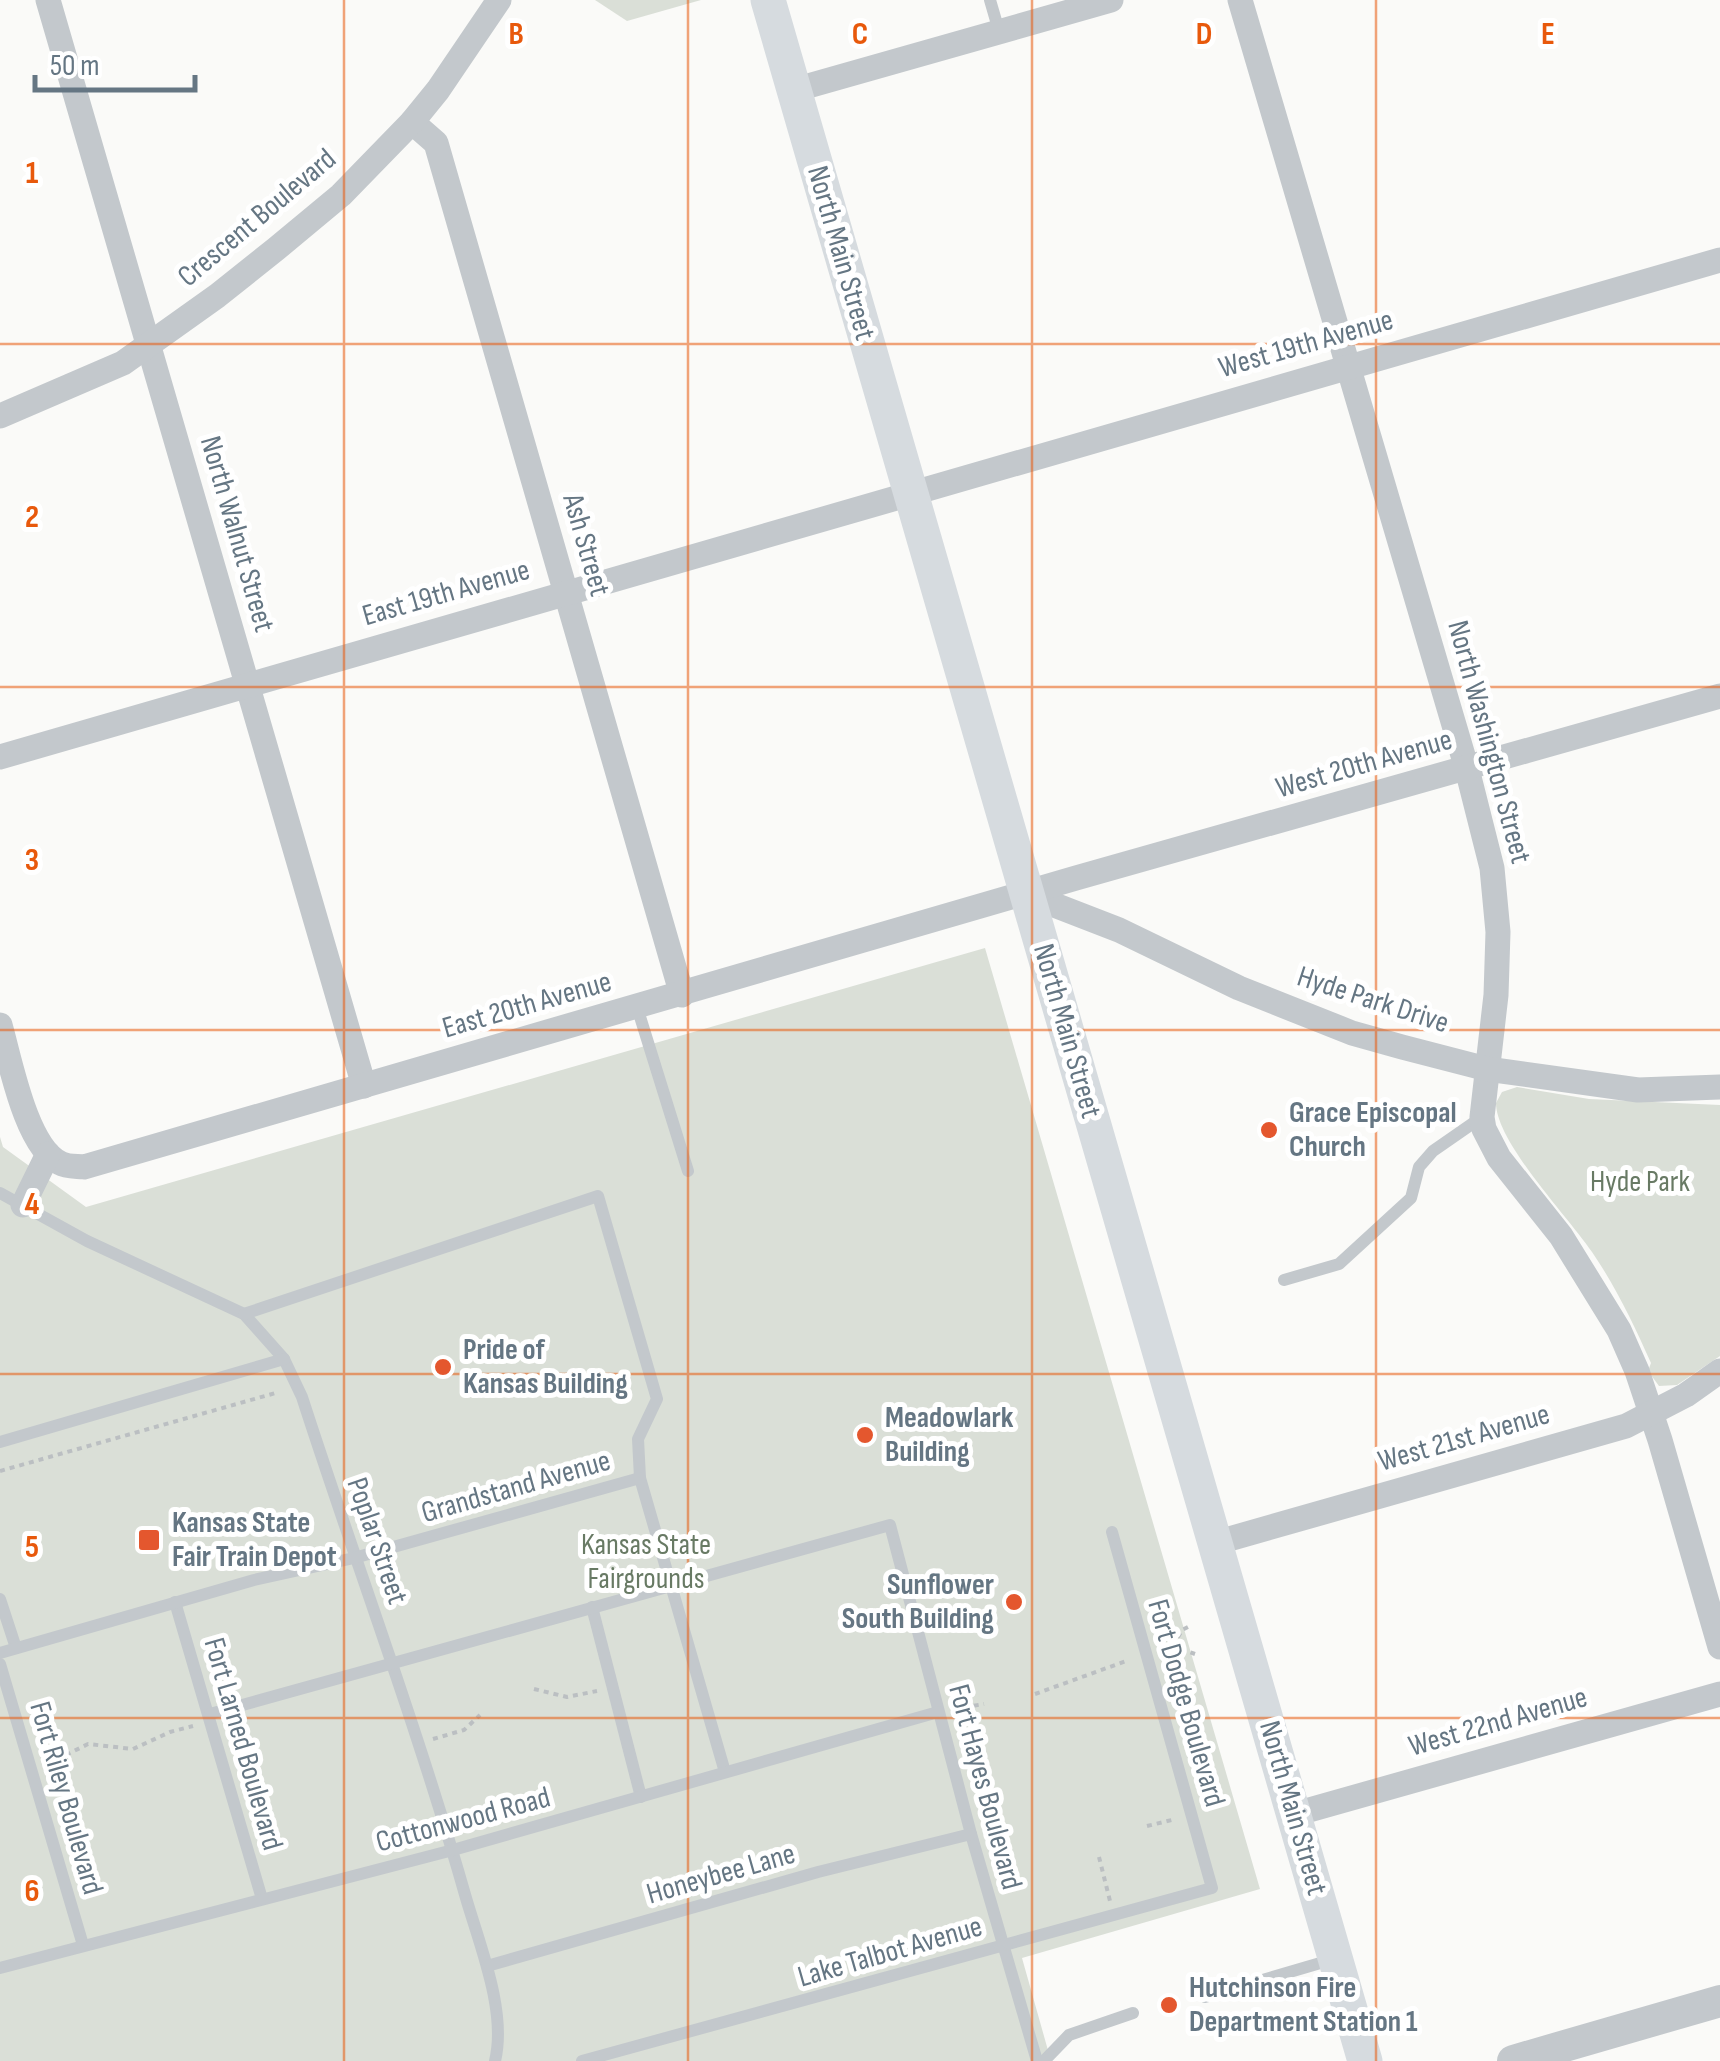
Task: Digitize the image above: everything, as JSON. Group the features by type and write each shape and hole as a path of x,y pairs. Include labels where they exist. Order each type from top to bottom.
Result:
{"main road":[{"name":"North Main Street","path":"768,0 1365,2061"}],"street":[{"name":"North Walnut Street","path":"48,0 364,1086"},
{"name":"Crescent Boulevard","path":"0,416 124,363 217,296 341,195 438,90 499,0"},
{"path":"794,90 1111,0"},
{"name":"North Washington Street","path":"1240,0 1492,868 1498,932 1496,995 1482,1117"},
{"name":"Ash Street","path":"412,122 436,143 682,995"},
{"name":"West 19th Avenue","path":"910,493 1720,260"},
{"name":"East 19th Avenue","path":"0,757 910,493"},
{"name":"West 20th Avenue","path":"1026,894 1720,696"},
{"name":"East 20th Avenue","path":"48,1154 62,1165 84,1167 1026,894"},
{"name":"Hyde Park Drive","path":"1026,894 1123,931 1239,988 1352,1033 1487,1069 1638,1090 1720,1086"},
{"path":"0,1025 28,1120 48,1154 11,1199"},
{"path":"1482,1117 1490,1144 1561,1236 1598,1292 1631,1357 1652,1414 1720,1646"},
{"name":"West 21st Avenue","path":"1215,1544 1626,1426 1720,1370"},
{"name":"West 22nd Avenue","path":"1294,1814 1720,1694"},
{"path":"1513,2061 1582,2046 1720,2001"}],"lane":[{"path":"990,0 999,31"},
{"path":"637,1007 688,1171"},
{"path":"1284,1280 1339,1264 1411,1198 1419,1167 1433,1152 1482,1117"},
{"path":"244,1314 598,1196 657,1398 638,1438 640,1478 725,1772"},
{"name":"Poplar Street","path":"11,1199 88,1241 244,1314 284,1359 298,1387 393,1663 453,1850 487,1966 500,2041 495,2061"},
{"path":"0,1442 284,1359"},
{"name":"Grandstand Avenue","path":"0,1653 254,1580 354,1558 640,1478"},
{"name":"Fort Hayes Boulevard","path":"673,1584 890,1526 1002,1946 1041,2061"},
{"name":"Fort Dodge Boulevard","path":"1112,1532 1212,1888"},
{"path":"211,1718 673,1584"},
{"path":"0,1599 16,1648"},
{"name":"Fort Larned Boulevard","path":"175,1602 262,1899"},
{"path":"592,1607 640,1797"},
{"name":"Fort Riley Boulevard","path":"0,1664 83,1945"},
{"name":"Cottonwood Road","path":"0,1968 453,1850 938,1712"},
{"name":"Honeybee Lane","path":"487,1966 818,1872 971,1834"},
{"name":"Lake Talbot Avenue","path":"582,2061 1212,1888"},
{"path":"1205,1997 1336,1958"},
{"path":"1041,2061 1069,2035 1133,2013"}],"path":[{"path":"0,1471 298,1387"},
{"path":"1188,1626 1173,1646 1195,1654"},
{"path":"1035,1694 1146,1654"},
{"path":"534,1689 567,1697 612,1688"},
{"path":"938,1712 984,1704"},
{"path":"419,1744 464,1730 480,1715"},
{"path":"31,1769 88,1744 133,1749 211,1718"},
{"path":"1147,1826 1192,1815"},
{"path":"1100,1857 1113,1914"}],"green space":[{"path":"595,0 701,0 627,21"},
{"name":"Kansas State Fairgrounds","path":"985,948 1260,1889 1022,1958 1051,2061 0,2061 0,1137 3,1147 86,1207"},
{"name":"Hyde Park","path":"1517,1087 1589,1099 1720,1105 1720,1356 1677,1385 1659,1386 1648,1371 1651,1363 1609,1279 1508,1138 1496,1103 1502,1092"}],"place":[{"name":"Grace Episcopal Church","path":"1269,1130"},
{"name":"Pride of Kansas Building","path":"443,1367"},
{"name":"Meadowlark Building","path":"865,1435"},
{"name":"Kansas State Fair Train Depot","path":"149,1540"},
{"name":"Sunflower South Building","path":"1014,1602"},
{"name":"Hutchinson Fire Department Station 1","path":"1169,2005"}]}
